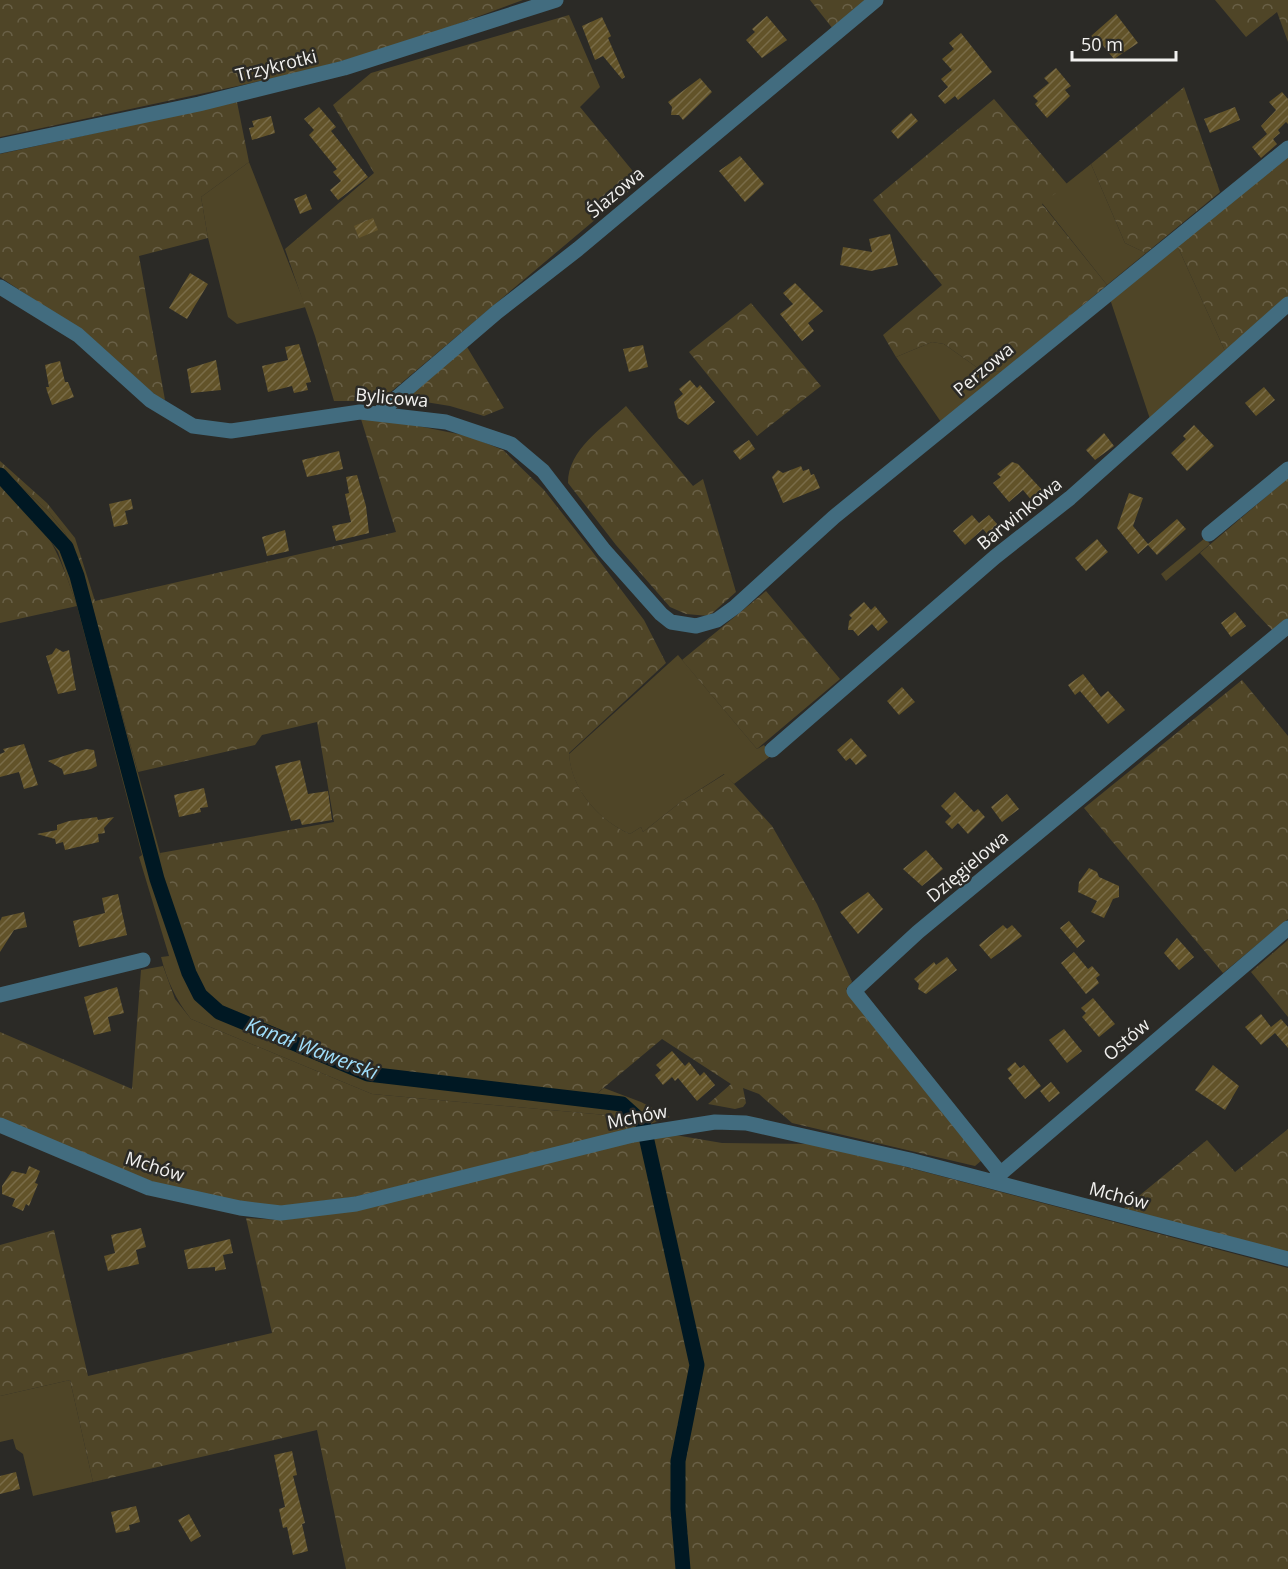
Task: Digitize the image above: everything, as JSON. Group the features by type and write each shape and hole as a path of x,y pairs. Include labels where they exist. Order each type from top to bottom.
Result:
{"street":[{"name":"Trzykrotki","path":"0,146 199,104 344,68 556,0"},
{"name":"Ślazowa","path":"379,413 497,312 578,249 876,0"},
{"name":"Perzowa","path":"707,623 735,607 834,517 1288,147"},
{"name":"Bylicowa","path":"0,287 78,335 150,400 193,426 231,431 350,412 379,413 446,422 511,444 543,471 604,550 661,614 671,622 684,625 707,623"},
{"name":"Barwinkowa","path":"772,750 995,557 1070,498 1288,304"},
{"path":"1209,534 1288,469"},
{"name":"Dzięgielowa","path":"996,1177 854,991 918,932 1288,626"},
{"name":"Ostów","path":"996,1177 1288,928"},
{"path":"0,994 143,960"},
{"name":"Mchów","path":"0,1125 149,1188 240,1208 281,1213 356,1204 633,1135 715,1122 746,1123 996,1177 1288,1258"}],"green space":[{"path":"0,0 523,0 406,43 302,72 0,137"},
{"path":"810,0 868,0 833,29"},
{"path":"1215,0 1288,0 1288,42 1277,12 1246,37"},
{"path":"569,15 600,87 580,107 641,181 380,401 334,401 315,336 285,249 374,173 333,105 371,73"},
{"path":"1184,87 1220,192 1146,253 1125,243 1091,164"},
{"path":"994,99 1067,184 1042,204 1107,285 1002,372 982,371 944,344 932,342 896,357 883,335 942,285 873,200"},
{"path":"237,102 249,162 201,197 208,238 139,256 165,400 36,301 0,277 0,154"},
{"path":"1288,156 1288,297 1225,351 1177,245"},
{"path":"249,162 306,307 237,324 228,317 208,238 201,197"},
{"path":"1091,164 1125,243 1146,253 1107,285 1042,203"},
{"path":"1177,245 1225,351 1151,422 1110,299"},
{"path":"751,303 821,386 757,436 689,352"},
{"path":"932,342 944,344 982,371 1002,372 941,422 896,357"},
{"path":"467,347 504,408 484,416 450,406 401,398"},
{"path":"626,406 693,486 703,479 736,592 709,616 686,614 670,607 616,545 568,483 570,471 580,449"},
{"path":"361,419 393,421 468,436 503,450 544,490 644,620 666,663 569,753 575,779 588,802 618,828 630,834 641,827 643,832 682,801 725,774 772,826 817,904 852,982 846,989 982,1160 975,1166 792,1123 759,1094 743,1088 746,1103 743,1107 735,1109 708,1104 731,1084 662,1039 595,1095 371,1068 351,1063 236,1011 210,993 200,973 160,853 334,822 317,722 262,735 255,745 138,772 82,569 65,533 49,512 0,468 0,461 47,503 75,538 95,601 396,532"},
{"path":"0,468 49,512 65,533 82,569 160,853 236,1011 351,1063 371,1068 595,1095 604,1088 641,1102 670,1117 636,1129 631,1121 617,1116 372,1094 191,1019 176,997 163,966 161,957 169,956 139,857 142,855 77,606 58,552 28,507 0,482"},
{"path":"1288,478 1288,618 1273,631 1200,553"},
{"path":"0,482 29,511 49,538 77,606 0,623"},
{"path":"1205,538 1210,544 1166,581 1161,574"},
{"path":"766,591 840,679 757,749 682,660"},
{"path":"678,655 757,749 764,745 772,755 734,784 724,774 682,801 643,832 641,827 630,834 607,821 588,802 575,779 569,754"},
{"path":"1242,680 1288,736 1288,919 1223,973 1084,808"},
{"path":"1288,940 1288,1017 1251,972"},
{"path":"163,966 175,999 191,1019 372,1094 617,1116 631,1121 636,1129 354,1197 281,1206 241,1202 160,1185 0,1118 0,1032 132,1089 141,970"},
{"path":"1288,1129 1288,1252 1123,1209 1207,1140 1235,1172"},
{"path":"675,1135 722,1143 819,1144 1288,1268 1288,1569 346,1569 317,1430 93,1482 70,1380 0,1396 0,1245 54,1230 88,1376 272,1333 246,1218 281,1220 354,1211 635,1141"},
{"path":"70,1380 93,1482 33,1496 23,1454 16,1449 13,1439 0,1442 0,1396"}],"building":[{"path":"1116,14 1138,43 1114,59 1100,42 1098,44 1091,36"},
{"path":"767,16 787,40 762,58 746,40 755,32 752,29"},
{"path":"602,17 611,36 608,38 625,77 622,79 603,56 595,60 582,26"},
{"path":"961,33 992,72 958,100 955,96 945,104 938,96 948,87 941,79 952,70 942,59 954,49 949,43"},
{"path":"1056,68 1071,86 1065,90 1070,96 1047,118 1035,104 1038,101 1033,96 1049,83 1044,78"},
{"path":"700,78 712,92 683,120 679,115 671,115 672,107 668,102"},
{"path":"1282,92 1288,99 1288,124 1286,122 1278,130 1280,133 1273,139 1277,144 1261,158 1252,147 1267,134 1261,126 1276,110 1269,102"},
{"path":"319,107 336,127 331,131 368,177 338,200 330,190 341,181 333,172 337,169 309,135 314,130 304,119"},
{"path":"1235,107 1240,120 1210,133 1204,119"},
{"path":"911,113 918,121 898,139 891,131"},
{"path":"271,116 275,133 252,140 249,128 254,127 252,121"},
{"path":"740,156 764,184 745,202 719,171"},
{"path":"306,194 312,209 300,214 294,199"},
{"path":"373,218 378,230 359,238 354,226"},
{"path":"890,234 898,265 871,271 840,265 843,247 872,252 869,239"},
{"path":"190,273 208,284 187,319 169,308"},
{"path":"795,283 823,311 808,323 814,331 802,341 780,314 793,304 783,293"},
{"path":"299,344 311,382 306,383 308,390 294,393 292,386 268,392 262,366 288,360 285,347"},
{"path":"643,345 648,367 629,372 623,349"},
{"path":"216,360 221,390 191,393 187,369"},
{"path":"60,361 65,382 68,382 74,397 52,405 46,387 49,387 45,365"},
{"path":"690,380 697,388 700,385 715,402 688,425 678,418 674,402 683,394 679,389"},
{"path":"1264,387 1275,400 1256,416 1245,403"},
{"path":"1194,425 1214,446 1187,471 1171,453 1186,439 1183,436"},
{"path":"1104,433 1114,446 1095,460 1086,450"},
{"path":"749,440 755,449 740,460 733,451"},
{"path":"339,451 343,469 307,477 302,460"},
{"path":"1012,462 1018,464 1044,492 1033,502 1023,490 1009,502 993,483 1001,477 997,474"},
{"path":"801,466 803,471 809,469 811,475 814,474 820,488 783,503 772,477 778,470 783,473"},
{"path":"357,475 366,506 369,533 336,541 332,526 351,522 345,494 349,493 346,477"},
{"path":"1129,493 1143,498 1133,526 1148,544 1177,519 1186,529 1157,555 1148,545 1138,554 1117,528"},
{"path":"131,499 133,509 125,511 128,524 114,527 109,504"},
{"path":"972,515 979,523 989,515 998,525 987,534 983,529 965,545 953,531"},
{"path":"285,530 289,551 267,556 262,537"},
{"path":"1097,539 1108,552 1086,571 1075,558"},
{"path":"864,602 871,610 875,606 888,622 878,631 872,624 858,636 853,630 848,630 849,621 852,618 849,615"},
{"path":"1235,612 1246,626 1231,637 1221,623"},
{"path":"56,648 63,652 69,650 76,690 58,694 46,656 52,654"},
{"path":"1083,674 1101,697 1108,691 1125,710 1108,724 1080,691 1075,695 1068,685"},
{"path":"902,687 915,702 899,715 887,701"},
{"path":"851,738 867,756 856,765 850,758 846,761 837,750"},
{"path":"24,744 38,785 24,789 19,772 0,777 0,754 5,752 3,749"},
{"path":"86,749 94,750 97,766 91,769 64,775 62,769 48,761"},
{"path":"300,760 308,794 328,791 332,820 302,825 300,819 291,821 275,766"},
{"path":"204,788 208,807 200,808 201,812 179,817 174,795"},
{"path":"955,792 974,812 978,809 985,817 968,834 958,823 952,829 945,822 951,816 941,806"},
{"path":"1007,794 1019,809 1002,822 991,807"},
{"path":"97,817 98,820 114,817 104,828 105,833 98,834 99,842 65,850 63,842 56,844 55,839 37,834 57,830 57,825 69,821"},
{"path":"926,850 943,869 922,886 903,869"},
{"path":"1089,868 1097,872 1099,877 1119,886 1119,897 1113,899 1104,918 1091,912 1097,901 1078,892 1079,882"},
{"path":"868,892 883,909 858,934 840,912"},
{"path":"118,894 127,935 79,947 73,921 105,913 102,898"},
{"path":"24,912 27,927 14,930 0,952 2,917"},
{"path":"1069,921 1085,941 1077,948 1060,928"},
{"path":"1003,925 1007,929 1012,925 1022,936 991,959 979,945"},
{"path":"1177,938 1194,957 1179,970 1164,953"},
{"path":"1074,952 1088,969 1092,966 1100,975 1096,978 1099,983 1086,994 1061,963"},
{"path":"947,957 957,970 926,994 918,989 919,984 914,979 934,962 936,965"},
{"path":"117,987 124,1013 108,1017 111,1031 94,1035 84,997"},
{"path":"1093,998 1115,1024 1099,1037 1082,1017 1086,1013 1081,1008"},
{"path":"1261,1014 1271,1027 1281,1019 1288,1027 1288,1048 1275,1033 1261,1045 1245,1027"},
{"path":"1064,1029 1082,1051 1067,1063 1049,1040"},
{"path":"672,1051 685,1066 689,1062 700,1076 704,1072 715,1085 697,1101 678,1078 675,1081 672,1077 663,1085 655,1075 661,1070 656,1065"},
{"path":"1015,1062 1020,1068 1024,1065 1041,1086 1025,1099 1008,1078 1012,1075 1007,1069"},
{"path":"1213,1065 1239,1086 1225,1110 1195,1090"},
{"path":"1051,1082 1060,1093 1049,1102 1040,1091"},
{"path":"29,1166 40,1171 35,1183 38,1184 29,1206 26,1204 23,1211 12,1206 15,1199 2,1194 2,1186 12,1171 26,1174"},
{"path":"141,1228 146,1247 136,1250 139,1264 108,1271 104,1256 115,1253 111,1235"},
{"path":"230,1239 233,1253 223,1255 226,1269 215,1271 215,1267 188,1269 184,1250"},
{"path":"292,1451 297,1475 293,1476 305,1523 302,1524 308,1551 293,1555 287,1527 283,1528 279,1509 285,1507 274,1455"},
{"path":"16,1472 20,1489 0,1494 0,1476"},
{"path":"136,1506 140,1522 129,1525 130,1530 116,1533 111,1512"},
{"path":"189,1514 201,1536 191,1542 178,1520"}],"waterway":[{"name":"Kanał Wawerski","path":"0,475 66,547 77,576 157,879 189,973 200,995 219,1012 368,1074 622,1104 643,1123 697,1365 678,1461 678,1509 683,1569"}]}
